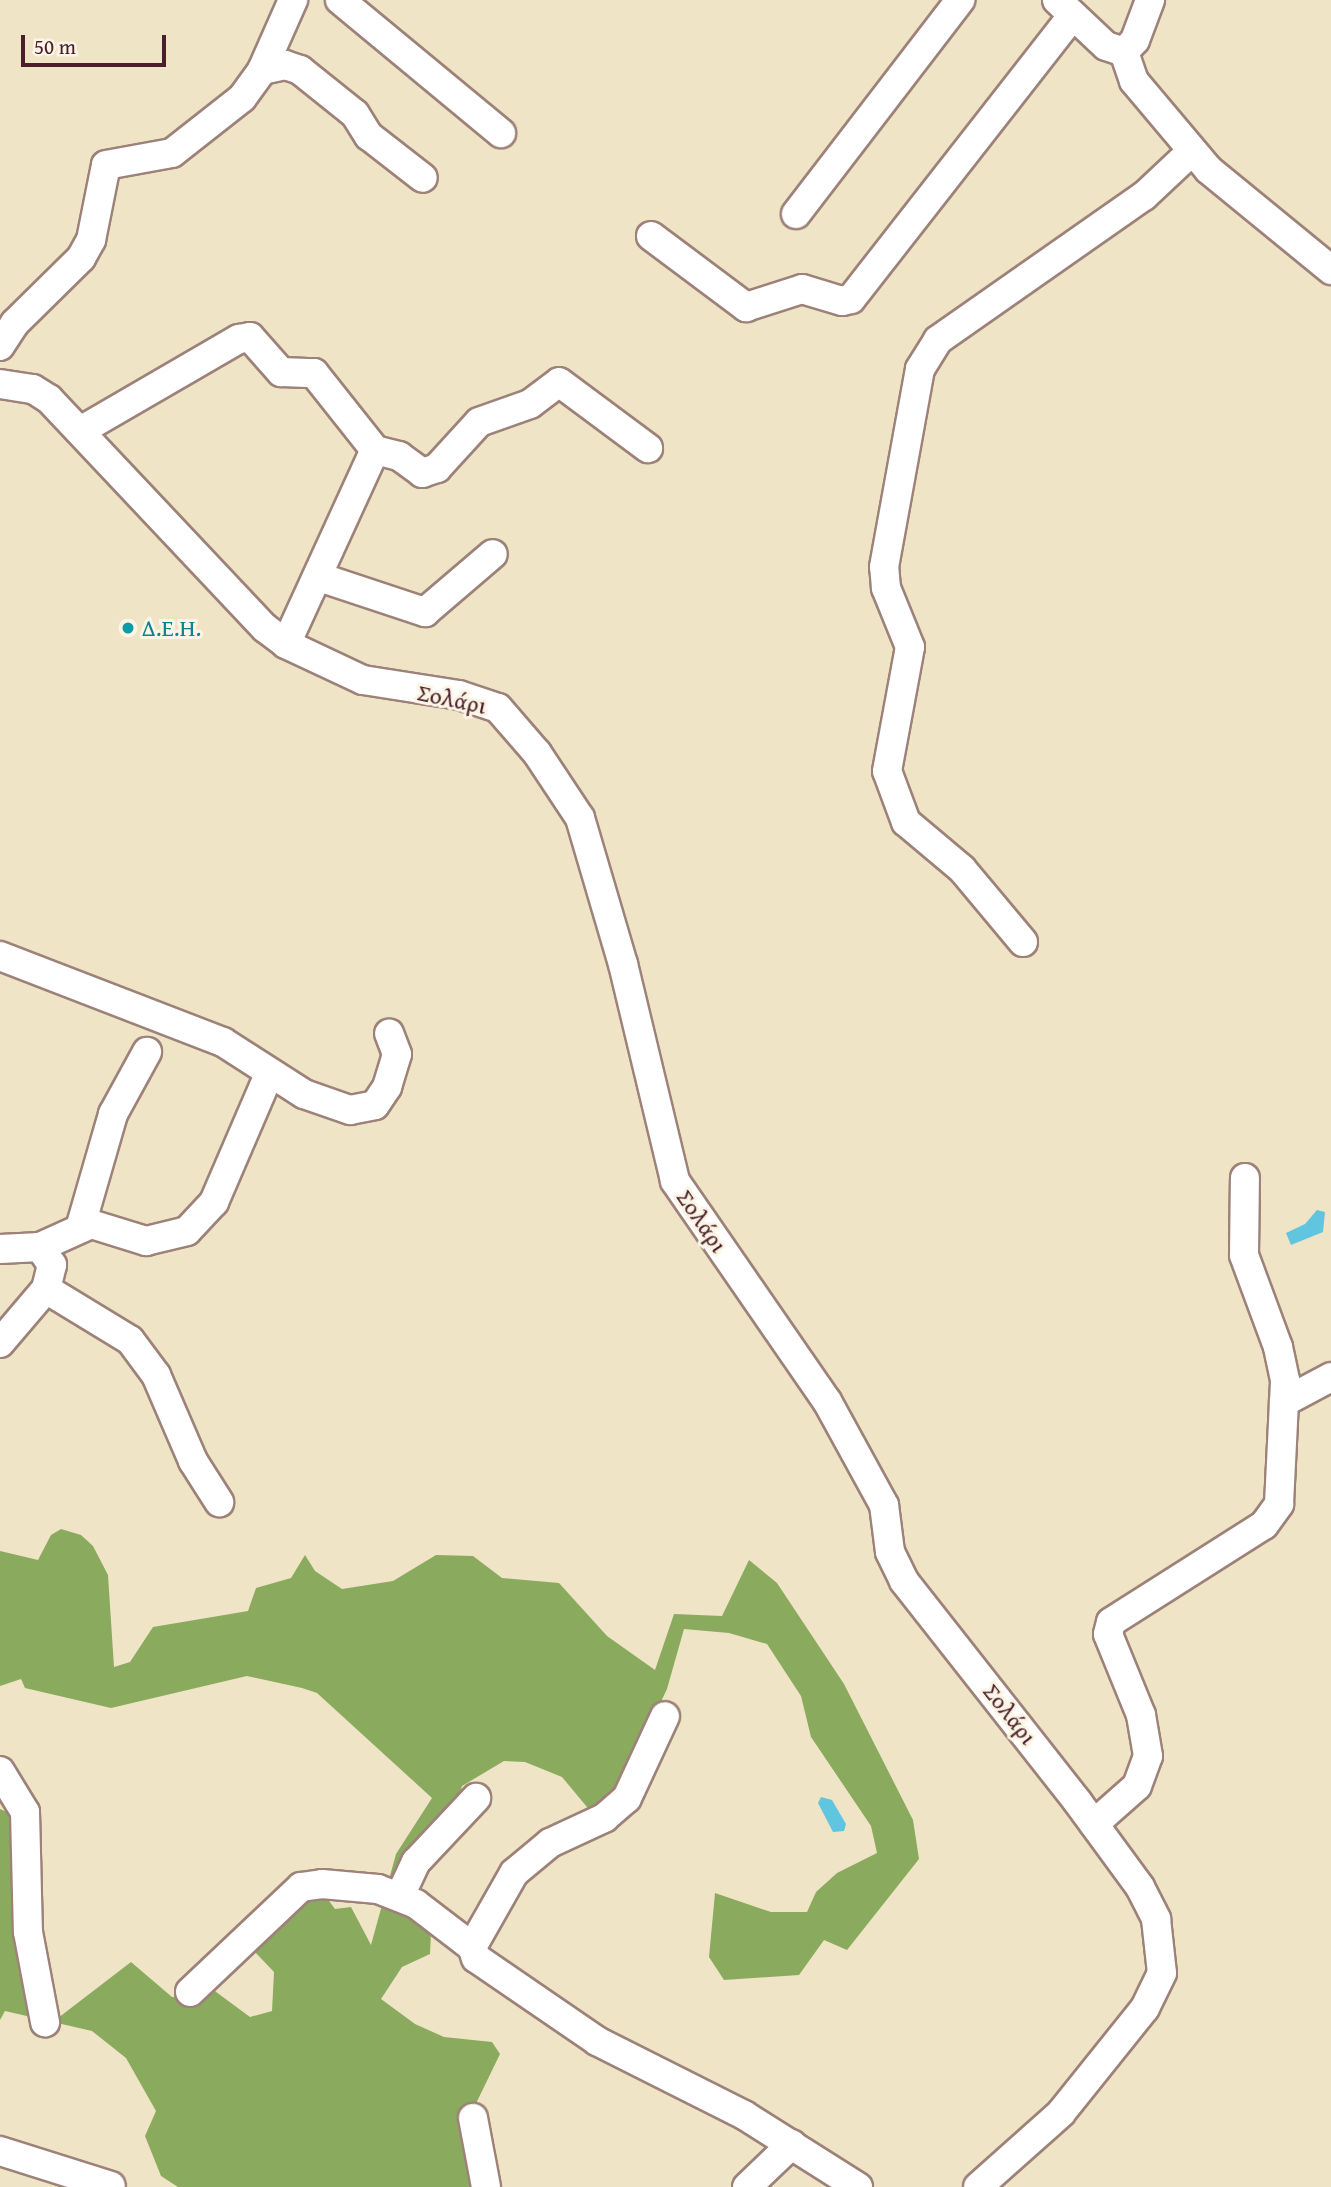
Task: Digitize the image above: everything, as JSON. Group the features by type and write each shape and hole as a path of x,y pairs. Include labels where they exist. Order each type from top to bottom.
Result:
{"street":[{"path":"0,346 15,323 81,258 91,240 106,165 172,153 242,98 262,70 293,0"},
{"path":"340,0 501,132"},
{"path":"796,214 960,0"},
{"path":"1124,52 1135,40 1150,0"},
{"path":"651,236 746,307 802,289 842,301 851,299 1065,8 1111,50 1124,52"},
{"path":"1124,52 1130,75 1192,151 1233,192 1290,232 1331,271"},
{"path":"262,70 285,65 300,70 355,114 369,136 424,178"},
{"path":"1023,942 962,869 906,822 887,771 910,647 886,588 884,567 920,369 938,340 1144,196 1192,151"},
{"path":"80,430 239,339 250,337 277,370 314,373 375,450 399,456 422,472 433,471 479,422 530,404 559,382 648,448"},
{"name":"Σολάρι","path":"0,384 33,389 49,399 265,628 286,644 363,680 459,695 498,708 561,785 593,850 675,1181 827,1401 884,1505 890,1552 904,1581 1094,1824 1153,1912 1161,1946 1159,1982 1080,2092 978,2187"},
{"path":"286,644 319,578 375,450"},
{"path":"319,578 425,612 493,554"},
{"path":"1,956 223,1042 304,1094 363,1110 379,1101 393,1073 397,1054 389,1033"},
{"path":"81,1225 113,1114 147,1052"},
{"path":"0,1249 40,1247 81,1225 102,1225 132,1238 158,1241 197,1224 232,1166 269,1074"},
{"path":"1094,1824 1137,1786 1148,1756 1141,1715 1108,1634 1111,1622 1273,1516 1281,1491 1283,1365 1244,1255 1245,1178"},
{"path":"0,1343 46,1289 52,1265 40,1247"},
{"path":"46,1289 130,1340 156,1375 192,1461 219,1502"},
{"path":"1284,1402 1331,1377"},
{"path":"472,1947 514,1873 550,1843 604,1818 627,1798 665,1716"},
{"path":"0,1771 25,1812 27,1933 45,2022"},
{"path":"400,1896 416,1862 476,1798"},
{"path":"190,1993 301,1887 359,1886 400,1896 472,1947 476,1958 597,2041 792,2144 858,2187"},
{"path":"473,2118 486,2187"},
{"path":"747,2187 792,2144"},
{"path":"0,2151 111,2186"}],"green space":[{"path":"61,1529 81,1535 93,1546 108,1575 114,1667 130,1662 153,1627 248,1611 256,1588 291,1578 305,1555 315,1571 342,1589 393,1581 436,1555 473,1556 502,1578 559,1583 607,1636 655,1670 674,1614 722,1616 749,1560 777,1583 844,1684 913,1820 919,1859 847,1950 824,1940 799,1975 724,1980 709,1957 715,1893 771,1912 807,1912 816,1892 837,1873 877,1853 871,1826 811,1737 801,1696 767,1644 729,1633 684,1629 667,1689 615,1799 592,1813 562,1777 525,1762 504,1761 462,1786 456,1807 391,1905 431,1932 430,1954 402,1967 381,1999 415,2024 444,2037 492,2042 500,2054 468,2120 474,2187 178,2187 161,2176 145,2136 156,2111 126,2058 92,2031 5,2011 0,2020 0,1809 21,1818 58,2018 131,1962 172,1997 194,1998 208,1986 250,2017 272,2011 274,1972 252,1949 304,1897 324,1894 335,1909 351,1907 371,1945 396,1854 432,1798 317,1693 302,1688 247,1676 111,1708 25,1688 21,1679 0,1686 0,1551 38,1560 51,1535"}],"water":[{"path":"1317,1210 1325,1212 1323,1232 1291,1245 1286,1233 1305,1224"},
{"path":"821,1797 832,1800 846,1824 844,1831 833,1832 818,1803"}],"place":[{"name":"Δ.Ε.Η.","path":"128,628"}]}
